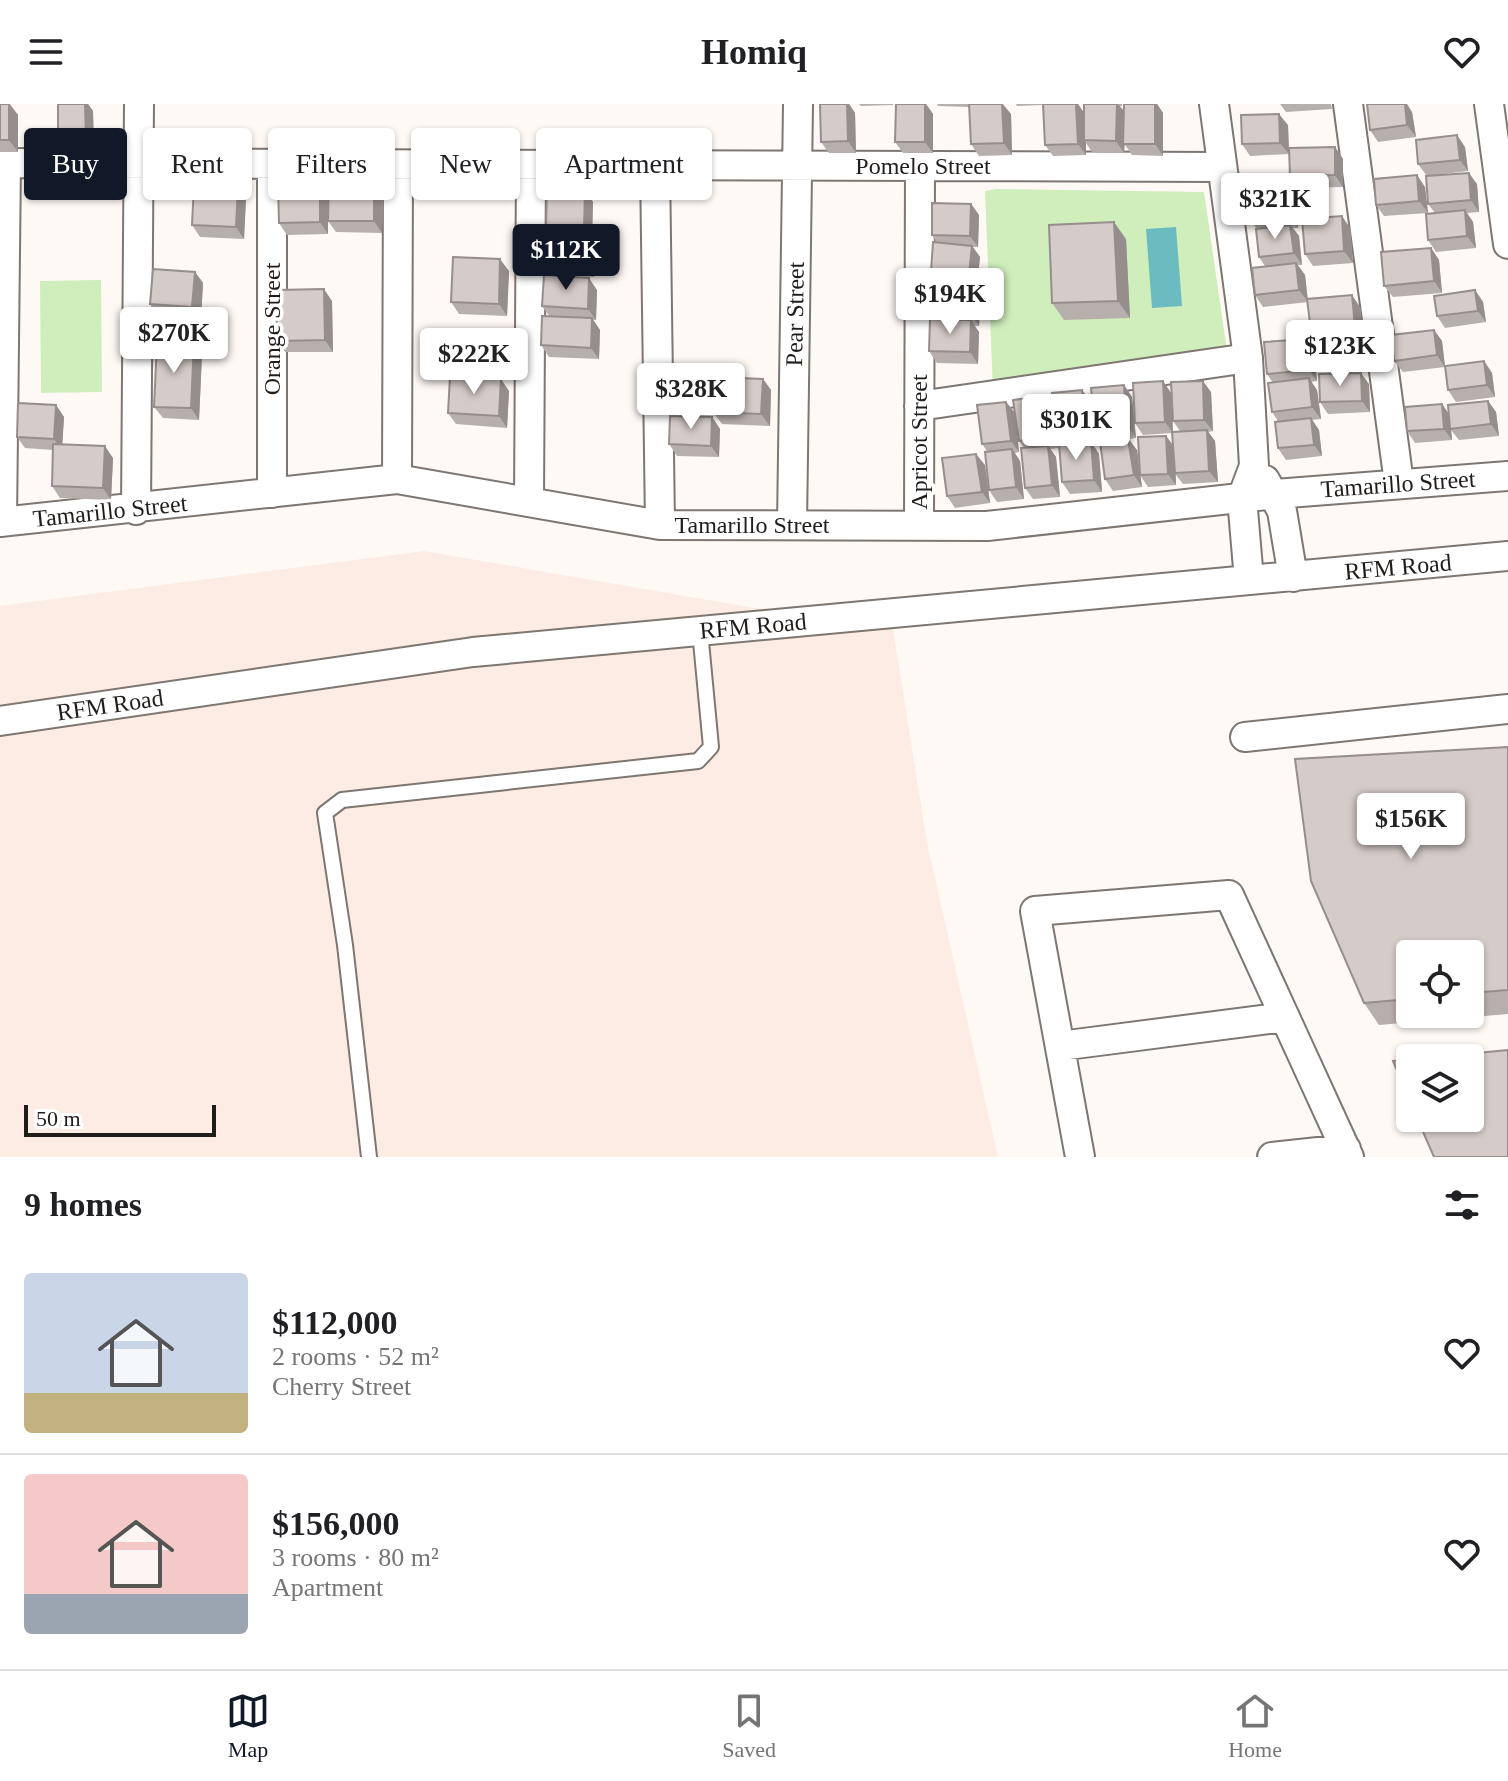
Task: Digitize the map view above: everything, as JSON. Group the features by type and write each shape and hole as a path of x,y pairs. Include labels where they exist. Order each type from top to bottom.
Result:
{"street":[{"path":"136,510 139,104"},
{"name":"Pear Street","path":"792,525 798,104"},
{"path":"1214,104 1248,358 1254,466 1242,498 1249,580"},
{"path":"1348,104 1399,483"},
{"path":"1489,104 1508,244"},
{"path":"1,522 3,163"},
{"name":"Pomelo Street","path":"3,163 268,165"},
{"path":"397,479 398,165"},
{"name":"Pomelo Street","path":"398,165 536,165"},
{"path":"529,502 531,165"},
{"name":"Pomelo Street","path":"712,166 1222,167"},
{"name":"Apricot Street","path":"919,525 920,166"},
{"name":"Orange Street","path":"272,200 272,493"},
{"path":"655,200 660,525"},
{"path":"919,406 1248,358"},
{"path":"1254,466 1275,494 1287,534 1293,577"},
{"name":"Tamarillo Street","path":"1,522 136,510 397,479 660,525 987,526 1275,494 1508,476"},
{"name":"RFM Road","path":"0,721 473,652 1508,556"},
{"path":"1245,737 1508,709"},
{"path":"1080,1157 1035,911 1229,895 1348,1153 1272,1157"},
{"path":"1060,1046 1285,1017"}],"lane":[{"path":"369,1157 345,945 325,813 342,800 698,761 711,747 700,631"}],"shaded area":[{"path":"424,551 760,609 888,598 927,843 998,1157 0,1157 0,606"}],"green space":[{"path":"985,191 1204,192 1228,358 993,391"},
{"path":"101,280 102,392 41,393 40,281"}],"water":[{"path":"1176,227 1182,306 1152,308 1146,229"}],"building":[{"path":"0,104 9,104 9,140 0,140"},
{"path":"58,104 85,104 86,128 58,128"},
{"path":"820,104 847,104 848,141 821,142"},
{"path":"896,104 925,104 925,142 895,142"},
{"path":"969,104 1002,104 1004,143 971,144"},
{"path":"1043,104 1076,104 1078,144 1045,145"},
{"path":"1084,104 1117,104 1116,141 1084,140"},
{"path":"1124,104 1155,104 1155,144 1123,144"},
{"path":"1367,104 1405,104 1407,125 1370,130"},
{"path":"1279,114 1280,143 1242,144 1241,115"},
{"path":"1457,135 1460,160 1418,164 1416,140"},
{"path":"1335,147 1335,175 1290,176 1289,148"},
{"path":"1469,173 1471,200 1428,204 1426,176"},
{"path":"1417,175 1419,201 1376,205 1374,179"},
{"path":"1287,188 1289,216 1250,219 1248,191"},
{"path":"193,200 237,200 236,227 192,225"},
{"path":"278,200 320,200 320,222 279,223"},
{"path":"329,200 374,200 374,221 328,221"},
{"path":"547,200 585,200 584,229 546,227"},
{"path":"932,203 971,204 970,236 932,235"},
{"path":"1465,210 1467,236 1428,240 1426,214"},
{"path":"1342,216 1344,251 1305,254 1302,219"},
{"path":"1114,222 1118,301 1052,303 1049,225"},
{"path":"1290,225 1294,253 1259,257 1256,229"},
{"path":"549,241 587,243 585,266 547,263"},
{"path":"933,242 972,246 969,274 931,271"},
{"path":"1431,248 1434,281 1384,286 1381,252"},
{"path":"453,257 500,259 499,304 451,302"},
{"path":"1296,263 1299,290 1255,295 1252,268"},
{"path":"153,269 195,272 192,307 150,304"},
{"path":"544,275 589,278 588,309 542,306"},
{"path":"932,282 973,285 971,314 930,311"},
{"path":"324,289 325,340 277,341 276,290"},
{"path":"1475,290 1478,311 1437,316 1434,296"},
{"path":"1352,295 1355,327 1311,331 1307,299"},
{"path":"542,316 592,318 591,348 541,345"},
{"path":"930,319 971,320 970,352 929,351"},
{"path":"1434,330 1437,355 1394,361 1391,335"},
{"path":"1306,339 1309,370 1267,374 1264,342"},
{"path":"157,342 194,343 191,408 154,407"},
{"path":"1484,361 1487,385 1448,390 1445,366"},
{"path":"1361,373 1362,401 1320,402 1319,374"},
{"path":"450,376 501,379 499,416 448,413"},
{"path":"714,377 763,379 761,414 713,412"},
{"path":"1309,378 1312,407 1272,412 1268,383"},
{"path":"1163,381 1165,422 1135,423 1133,383"},
{"path":"1203,381 1204,420 1173,421 1171,382"},
{"path":"1124,385 1127,426 1095,429 1091,388"},
{"path":"1082,390 1087,431 1057,434 1052,393"},
{"path":"1045,396 1050,437 1019,441 1013,400"},
{"path":"1488,401 1491,424 1450,429 1448,405"},
{"path":"1006,402 1011,441 982,444 977,405"},
{"path":"18,403 56,405 54,439 17,437"},
{"path":"1442,404 1444,429 1407,431 1405,407"},
{"path":"670,416 712,417 711,446 669,444"},
{"path":"1311,418 1314,445 1278,448 1275,422"},
{"path":"1207,430 1209,471 1175,473 1172,432"},
{"path":"1166,436 1168,474 1140,475 1138,437"},
{"path":"1128,439 1134,475 1105,479 1100,442"},
{"path":"1091,442 1094,480 1062,482 1059,444"},
{"path":"53,444 105,446 103,488 52,486"},
{"path":"1048,446 1052,485 1025,488 1021,448"},
{"path":"1012,449 1016,487 989,490 985,452"},
{"path":"976,454 982,492 947,496 942,458"},
{"path":"1508,747 1508,990 1484,992 1484,940 1396,940 1396,1000 1364,1003 1311,881 1295,759"},
{"path":"1508,1050 1508,1157 1434,1157 1423,1132 1484,1132 1484,1052"}]}
